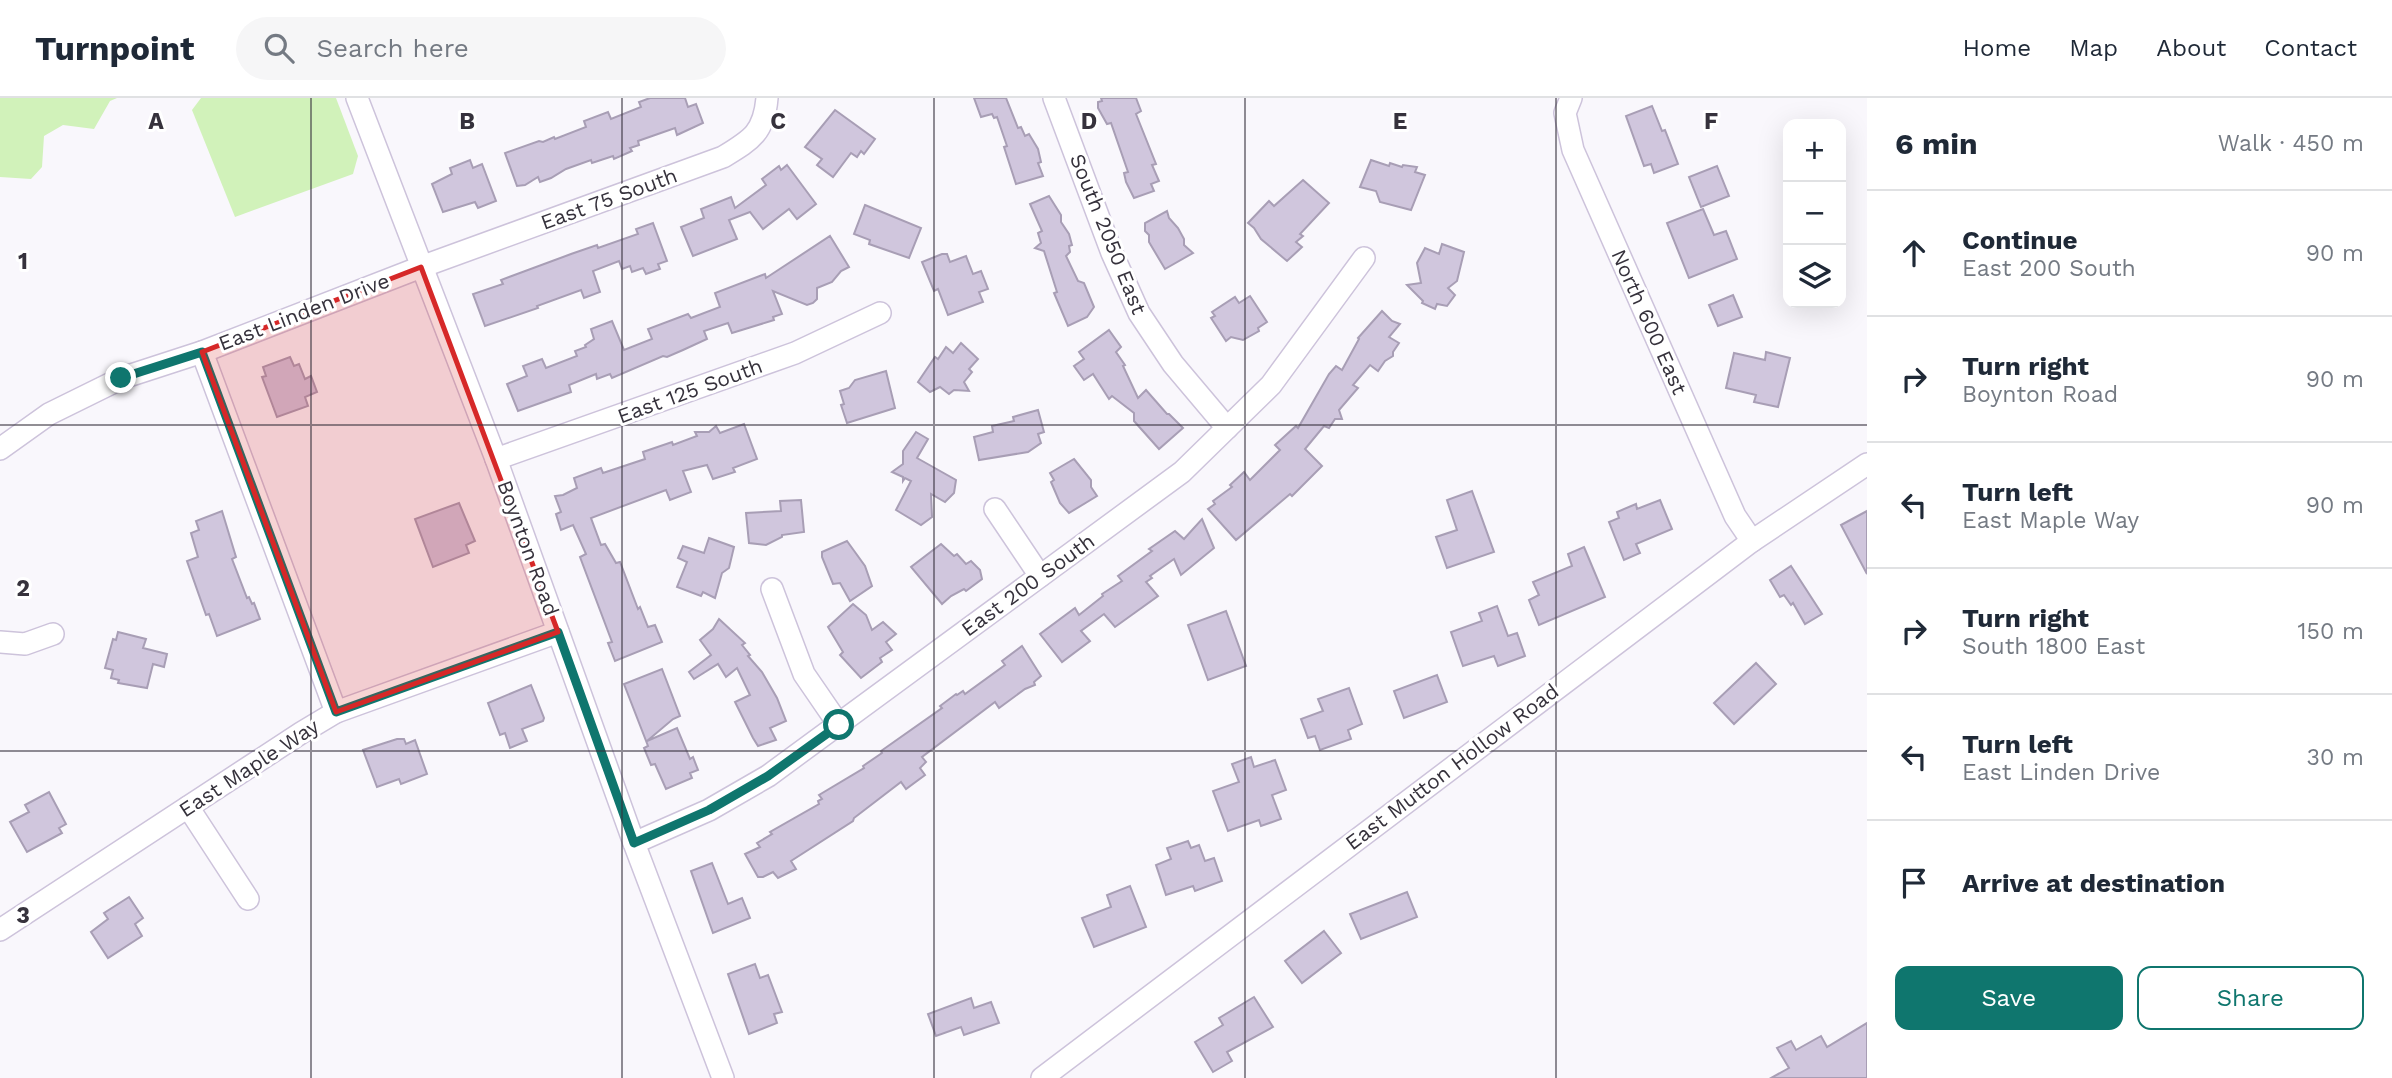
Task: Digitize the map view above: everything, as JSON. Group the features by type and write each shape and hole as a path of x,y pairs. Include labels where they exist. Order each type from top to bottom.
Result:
{"street":[{"name":"Boynton Road","path":"357,98 496,459 634,843 723,1078"},
{"name":"East 75 South","path":"421,267 723,157 753,138 765,115 767,98"},
{"name":"South 2050 East","path":"1054,98 1112,253 1139,313 1173,365 1227,428"},
{"name":"North 600 East","path":"1571,98 1565,113 1573,150 1735,516 1752,541"},
{"name":"East 200 South","path":"634,843 709,810 768,776 1182,472 1271,385 1364,258"},
{"name":"East Linden Drive","path":"0,449 50,414 121,378 202,352 421,267"},
{"name":"East 125 South","path":"496,459 795,353 880,313"},
{"path":"202,352 336,712"},
{"name":"East Mutton Hollow Road","path":"1042,1078 1752,541 1867,464"},
{"path":"995,509 1041,576"},
{"path":"772,589 804,674 839,725"},
{"name":"East Maple Way","path":"0,930 336,712 558,632"},
{"path":"0,642 25,644 53,634"},
{"path":"188,807 248,899"}],"highlighted area":[{"path":"421,267 558,632 336,712 202,352"}],"green space":[{"path":"0,98 117,98 110,101 94,129 63,125 44,136 42,167 31,179 0,177"},
{"path":"201,98 336,98 358,156 353,174 235,217 192,110"}],"building":[{"path":"650,98 685,98 688,107 696,104 703,123 677,135 675,128 638,141 639,145 630,148 632,151 614,159 613,156 592,163 591,160 540,182 538,177 525,185 517,186 505,153 586,127 584,121 608,112 611,119 641,107 639,102"},
{"path":"974,98 1006,98 1018,128 1021,127 1025,136 1029,134 1038,149 1041,162 1038,163 1043,176 1016,184 997,117 994,118 992,114 981,117"},
{"path":"1101,98 1136,98 1141,111 1136,114 1156,164 1152,165 1159,181 1151,184 1154,191 1134,198 1126,182 1124,173 1128,172 1111,123 1107,124 1098,108"},
{"path":"1652,106 1678,164 1654,173 1651,164 1644,166 1626,116"},
{"path":"835,110 875,139 864,154 861,151 857,157 851,153 833,177 817,165 822,159 805,147"},
{"path":"470,160 473,168 482,164 496,201 478,208 475,202 443,212 432,184 452,174 450,168"},
{"path":"1371,160 1389,166 1390,163 1402,167 1417,167 1415,172 1425,175 1411,210 1380,202 1376,191 1360,187"},
{"path":"787,165 816,204 797,219 789,209 763,229 750,212 729,220 737,239 693,256 681,227 704,218 701,209 731,197 735,208 766,185 762,179 779,166 781,170"},
{"path":"1717,166 1729,196 1701,207 1689,177"},
{"path":"1303,180 1329,203 1300,234 1303,236 1296,242 1302,247 1287,261 1261,239 1248,223 1269,201 1274,206"},
{"path":"1049,196 1069,234 1072,245 1069,246 1070,252 1066,256 1078,281 1084,283 1094,307 1087,317 1068,326 1054,293 1057,292 1044,251 1035,248 1041,243 1038,233 1042,231 1030,204"},
{"path":"865,205 921,228 909,258 869,244 870,240 854,234"},
{"path":"1703,209 1714,235 1726,231 1737,259 1689,278 1667,223"},
{"path":"1167,211 1184,239 1184,245 1193,253 1165,269 1149,242 1145,223"},
{"path":"653,223 667,261 658,264 660,269 646,274 643,268 632,272 630,266 622,269 619,261 593,271 600,292 584,298 581,290 485,326 473,294 503,284 501,280 571,254 638,234 636,229"},
{"path":"830,236 849,267 841,271 832,282 817,288 817,299 813,303 807,305 773,291 782,314 773,317 774,320 732,333 728,323 704,331 707,339 667,357 663,356 612,378 610,374 597,379 596,374 569,385 571,392 518,411 507,384 527,376 523,366 542,359 546,368 577,356 575,351 586,347 585,345 594,339 591,329 612,321 624,350 652,339 648,329 688,314 691,318 720,307 715,293 765,274 766,278"},
{"path":"1442,244 1464,252 1457,281 1448,288 1455,295 1447,306 1437,304 1435,309 1422,303 1407,285 1421,283 1417,263 1425,248 1439,254"},
{"path":"947,254 950,262 966,256 973,274 981,271 988,289 979,292 983,302 948,315 938,289 934,291 922,262"},
{"path":"1733,295 1742,317 1718,326 1709,305"},
{"path":"1250,296 1267,322 1258,328 1259,331 1243,340 1231,337 1226,341 1211,318 1215,316 1212,312 1235,297 1239,303"},
{"path":"1382,311 1392,321 1400,324 1389,337 1399,343 1393,356 1385,361 1378,371 1370,365 1353,385 1358,388 1339,410 1342,419 1335,419 1329,428 1324,426 1305,449 1322,466 1292,496 1290,494 1236,540 1208,509 1215,504 1213,501 1232,487 1230,485 1244,472 1250,480 1280,450 1275,445 1296,426 1298,428 1329,374 1336,366 1342,370 1358,338"},
{"path":"1109,330 1121,347 1116,352 1125,365 1123,366 1138,398 1146,390 1183,428 1159,449 1134,421 1134,413 1112,396 1109,399 1093,374 1084,380 1074,366 1084,359 1079,352"},
{"path":"961,343 978,359 969,369 972,372 964,382 969,391 954,390 949,394 940,387 930,392 918,382 935,357 938,359 946,347 953,353"},
{"path":"1766,352 1790,358 1778,407 1754,402 1756,395 1726,388 1734,353 1765,360"},
{"path":"290,357 294,366 299,364 305,379 311,376 317,392 305,397 308,406 277,417 262,377 266,376 263,367"},
{"path":"886,371 895,408 847,423 840,391 849,388 855,380"},
{"path":"1038,410 1044,432 1038,434 1041,443 1028,452 979,460 974,437 993,432 992,426 1014,421 1013,417"},
{"path":"744,424 757,459 733,468 735,472 713,479 707,465 683,471 691,492 670,500 666,490 591,518 601,545 605,544 616,563 620,562 638,609 640,607 648,627 655,625 662,642 615,661 608,643 612,642 580,557 586,554 573,525 561,530 556,514 561,512 555,496 577,488 574,478 601,468 603,473 645,459 643,452 697,436 695,432 709,432 716,426 720,433"},
{"path":"916,432 928,439 917,458 956,480 954,493 945,502 931,494 932,517 921,525 896,510 911,481 905,478 903,481 903,477 892,472 903,464 903,451"},
{"path":"1074,459 1091,480 1091,487 1097,496 1069,513 1060,503 1050,473"},
{"path":"1472,491 1494,552 1447,568 1436,537 1457,530 1447,500"},
{"path":"801,500 804,532 782,535 766,545 749,543 746,513 781,511 780,501"},
{"path":"1660,500 1672,529 1636,544 1640,553 1624,560 1609,522 1619,518 1617,512 1636,504 1637,509"},
{"path":"459,503 475,541 466,545 469,553 433,567 415,519"},
{"path":"222,511 236,557 232,559 247,598 254,603 260,619 217,636 209,614 206,615 187,561 198,557 191,533 199,530 196,521"},
{"path":"1867,511 1867,574 1841,525"},
{"path":"1202,519 1214,548 1181,575 1174,559 1150,576 1152,578 1146,582 1158,596 1115,627 1104,614 1081,631 1090,641 1062,662 1040,634 1075,608 1079,615 1103,596 1102,594 1122,581 1118,576 1152,551 1149,549 1175,531 1184,539"},
{"path":"709,538 734,547 729,568 722,573 715,598 703,592 701,596 677,587 687,562 678,558 683,546 704,553"},
{"path":"847,541 865,566 872,586 850,601 840,583 833,584 822,557 822,552"},
{"path":"941,544 954,556 957,554 966,564 971,561 980,570 982,579 942,604 911,567"},
{"path":"1584,547 1605,597 1539,625 1529,600 1539,595 1533,582 1572,566 1568,554"},
{"path":"1791,566 1822,614 1805,624 1793,603 1791,605 1784,595 1780,597 1770,580"},
{"path":"853,604 866,615 872,630 883,622 896,634 886,642 892,650 880,658 882,662 861,678 840,655 843,652 828,627"},
{"path":"1497,606 1508,636 1517,633 1525,656 1498,666 1494,656 1463,666 1451,632 1482,621 1479,613"},
{"path":"1226,611 1246,666 1208,680 1188,625"},
{"path":"719,619 745,643 742,645 750,655 748,656 762,672 777,698 786,721 770,728 776,740 758,746 753,738 735,702 750,695 737,668 726,677 718,664 694,679 689,672 711,655 700,640 713,629"},
{"path":"118,632 146,639 143,648 167,654 164,667 153,664 147,688 118,683 119,680 111,678 113,670 105,668 113,639 116,640"},
{"path":"1022,646 1041,676 1034,682 1035,685 999,708 995,702 922,757 926,762 920,768 925,775 906,789 901,782 853,821 791,861 796,869 778,878 773,872 758,877 745,854 760,847 757,843 772,834 770,832 819,804 818,801 822,799 819,795 864,768 863,766 882,753 881,751 942,708 940,706 956,694 963,691 965,694 1005,665 1002,661"},
{"path":"1756,663 1776,684 1734,724 1714,703"},
{"path":"662,669 680,716 647,741 677,728 690,759 693,757 698,770 690,773 692,778 666,789 655,764 651,765 644,748 648,746 624,684"},
{"path":"1437,675 1447,702 1404,718 1394,691"},
{"path":"531,685 543,721 522,729 527,741 510,748 505,733 500,735 488,703"},
{"path":"1349,688 1362,724 1348,730 1351,739 1320,750 1315,736 1308,738 1301,719 1323,711 1318,699"},
{"path":"404,739 406,744 415,740 427,774 401,784 399,779 377,787 363,750"},
{"path":"1251,757 1254,767 1275,760 1286,790 1272,795 1281,819 1261,826 1259,820 1228,831 1213,791 1239,782 1232,764"},
{"path":"49,792 66,824 59,828 62,833 27,852 10,822 29,812 25,805"},
{"path":"1188,841 1191,848 1199,845 1205,861 1214,858 1222,881 1195,891 1193,886 1166,895 1156,865 1171,859 1167,848"},
{"path":"712,863 728,904 742,898 750,918 713,933 691,871"},
{"path":"1130,886 1146,927 1094,947 1082,918 1111,907 1107,895"},
{"path":"1407,892 1417,917 1361,939 1350,914"},
{"path":"129,897 143,918 135,924 142,936 108,958 91,932 108,919 104,913"},
{"path":"1324,931 1341,953 1302,983 1285,961"},
{"path":"755,964 760,978 768,975 782,1012 774,1014 777,1023 749,1034 728,974"},
{"path":"1254,997 1273,1027 1227,1052 1232,1061 1213,1072 1195,1042 1223,1025 1219,1018"},
{"path":"971,998 974,1008 991,1002 999,1023 964,1035 961,1027 936,1036 928,1014"},
{"path":"1867,1023 1867,1078 1771,1078 1789,1068 1777,1048 1791,1041 1796,1050 1821,1036 1827,1047"}],"route":[{"path":"121,378 202,352 336,712 558,632 634,843 709,810 768,776 839,725"}]}
